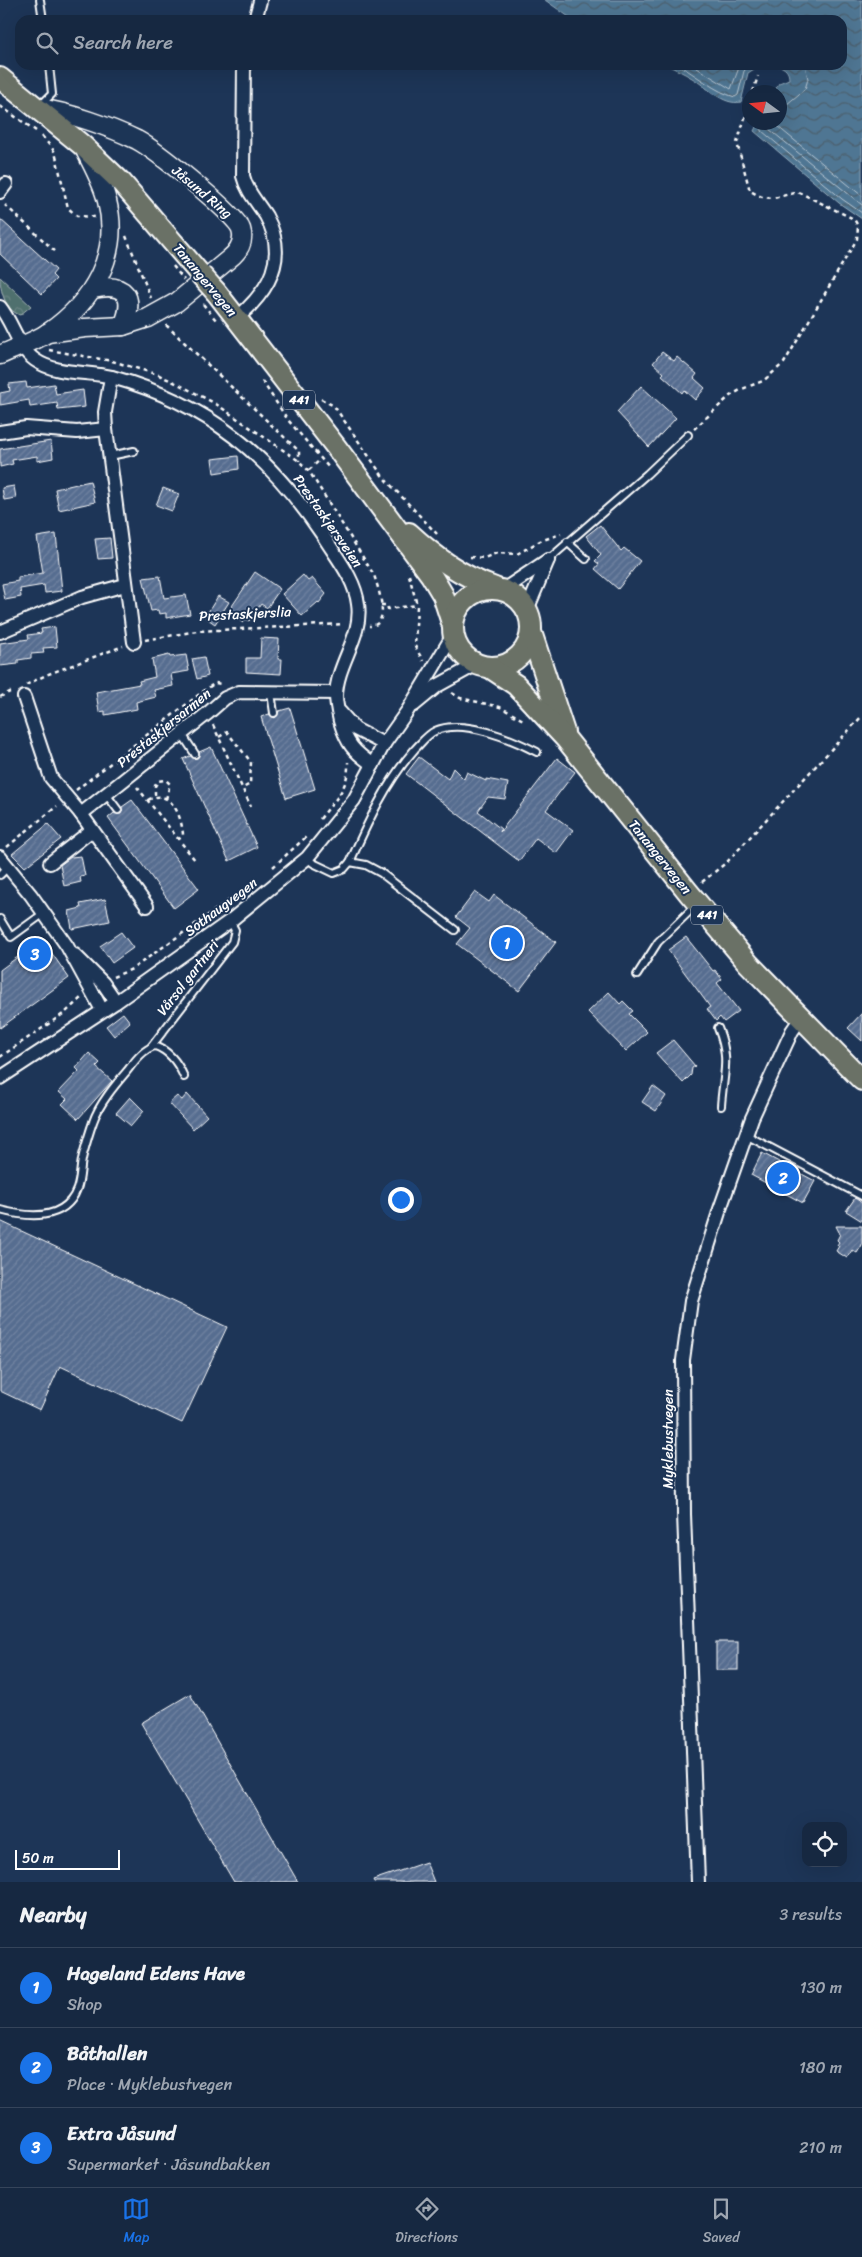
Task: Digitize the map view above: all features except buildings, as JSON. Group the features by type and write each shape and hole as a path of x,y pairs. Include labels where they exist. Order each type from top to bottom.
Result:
{"main road":[{"name":"Tanangervegen","path":"0,78 82,145 143,206 216,292 382,508 435,582 443,595 453,630"},
{"name":"Jåsund Ring","path":"38,108 59,110 144,144 225,209 240,225 242,238 237,252 177,302 158,313 123,326 47,333"},
{"name":"Jåsund Ring","path":"0,355 47,333 80,306 93,289 108,253 110,216 102,185 82,145"},
{"path":"93,289 113,287 120,289 127,295 130,303 128,315 123,326"},
{"name":"Tanangervegen","path":"382,508 436,557 473,580 499,589"},
{"path":"453,630 455,614 461,603 471,594 482,590 499,589"},
{"name":"441","path":"499,589 519,599 531,620 531,632"},
{"name":"441","path":"453,630 459,649 467,658 483,665"},
{"name":"Tanangervegen","path":"531,632 566,739"},
{"path":"483,665 501,666 512,661 521,654 528,644 531,632"},
{"name":"Tanangervegen","path":"483,665 516,685 566,739 693,899 748,962 862,1080"}],"street":[{"path":"256,15 260,1"},
{"path":"237,318 260,297 268,285 275,264 276,252 270,227 246,187 243,176 244,70"},
{"name":"Prestaskjersveien","path":"0,307 29,354 44,365 111,377 155,391 185,404 239,438 294,495 346,571 354,587 358,605 358,624 340,673 336,693 337,708 345,737 354,752 373,765"},
{"path":"111,377 105,412 106,429 134,642"},
{"path":"0,432 26,428 77,432 106,429"},
{"path":"499,589 548,560"},
{"path":"527,610 548,560"},
{"path":"0,632 82,597 125,585"},
{"name":"Sothaugvegen","path":"0,1078 116,1002 230,921 307,858 354,800 384,744 408,710 453,630"},
{"name":"Sothaugvegen","path":"408,710 437,686 483,665"},
{"path":"20,692 52,778 81,814 147,906"},
{"name":"Prestaskjersarmen","path":"81,814 225,698 239,692 336,693"},
{"path":"337,708 355,729 384,744"},
{"path":"50,864 92,830"},
{"path":"3,862 44,913 67,946 102,1010"},
{"path":"67,946 104,983 116,1002"},
{"name":"Myklebustvegen","path":"698,1882 684,1514 683,1360 691,1301 746,1135 792,1031 801,1018"}],"lane":[{"path":"40,0 42,15"},
{"path":"38,108 52,94 50,70"},
{"path":"548,560 647,474 688,434"},
{"path":"110,456 134,450"},
{"path":"567,542 586,559"},
{"path":"271,693 274,713"},
{"path":"307,858 334,873 344,869 350,862 372,815 399,768 434,731 453,727 487,732 513,739 538,752"},
{"path":"182,734 195,754"},
{"path":"106,794 118,810"},
{"path":"350,862 366,865 381,874 456,930"},
{"path":"637,975 658,942 693,899"},
{"path":"0,920 12,937 44,913"},
{"name":"Vårsol gartneri","path":"0,1210 20,1215 42,1215 57,1210 69,1201 77,1189 83,1155 94,1120 118,1082 144,1051 151,1047 232,942 235,930 230,921"},
{"path":"718,1028 725,1044 727,1060 721,1106"},
{"path":"151,1047 158,1047 178,1063 184,1077"},
{"path":"746,1135 862,1196"}],"path":[{"path":"755,85 758,76"},
{"path":"0,106 38,132 50,144 58,163 68,208 77,216 99,217 99,223"},
{"path":"688,434 730,396 763,381 784,363 857,240 858,226 854,218 798,192 774,198 762,198 750,191 737,143 742,127"},
{"path":"0,201 57,253"},
{"path":"126,234 158,313 169,329 299,451 299,461"},
{"path":"262,381 288,420 334,475"},
{"path":"321,399 334,406 384,478 441,538"},
{"path":"309,470 321,459"},
{"path":"464,555 484,558 497,553 517,554 540,541 556,535 577,533"},
{"path":"408,572 417,605 415,646 418,655 427,666"},
{"path":"381,605 387,605 388,609 417,605"},
{"name":"Prestaskjerslia","path":"0,697 20,692 46,675 134,642 197,631 358,624"},
{"path":"3,862 67,797 201,693 215,683 224,684"},
{"path":"201,693 208,713 252,807"},
{"path":"693,899 862,716"},
{"path":"219,737 227,732 251,762 250,784 243,788"},
{"path":"116,760 195,860"},
{"path":"317,822 345,787 348,776 348,762"},
{"path":"156,795 155,786 158,782 166,780 170,784 166,799"},
{"path":"148,800 156,795"},
{"path":"156,795 166,799 180,816 183,835 179,839"},
{"path":"273,867 306,836"},
{"path":"110,978 132,969 251,885"},
{"path":"0,1057 66,1012 84,995"}],"green space":[{"path":"0,277 31,306 20,315 11,309 4,299"}],"water":[{"path":"545,0 862,0 862,219 839,203 754,131 787,130 787,85 778,85 789,79 786,70 847,70 847,15 566,15"},
{"path":"677,70 752,70 748,73 745,85 742,85 741,102 728,101"}],"place":[{"name":"Hageland Edens Have","path":"507,943"},
{"name":"Extra Jåsund","path":"35,954"},
{"name":"Båthallen","path":"783,1178"}]}
